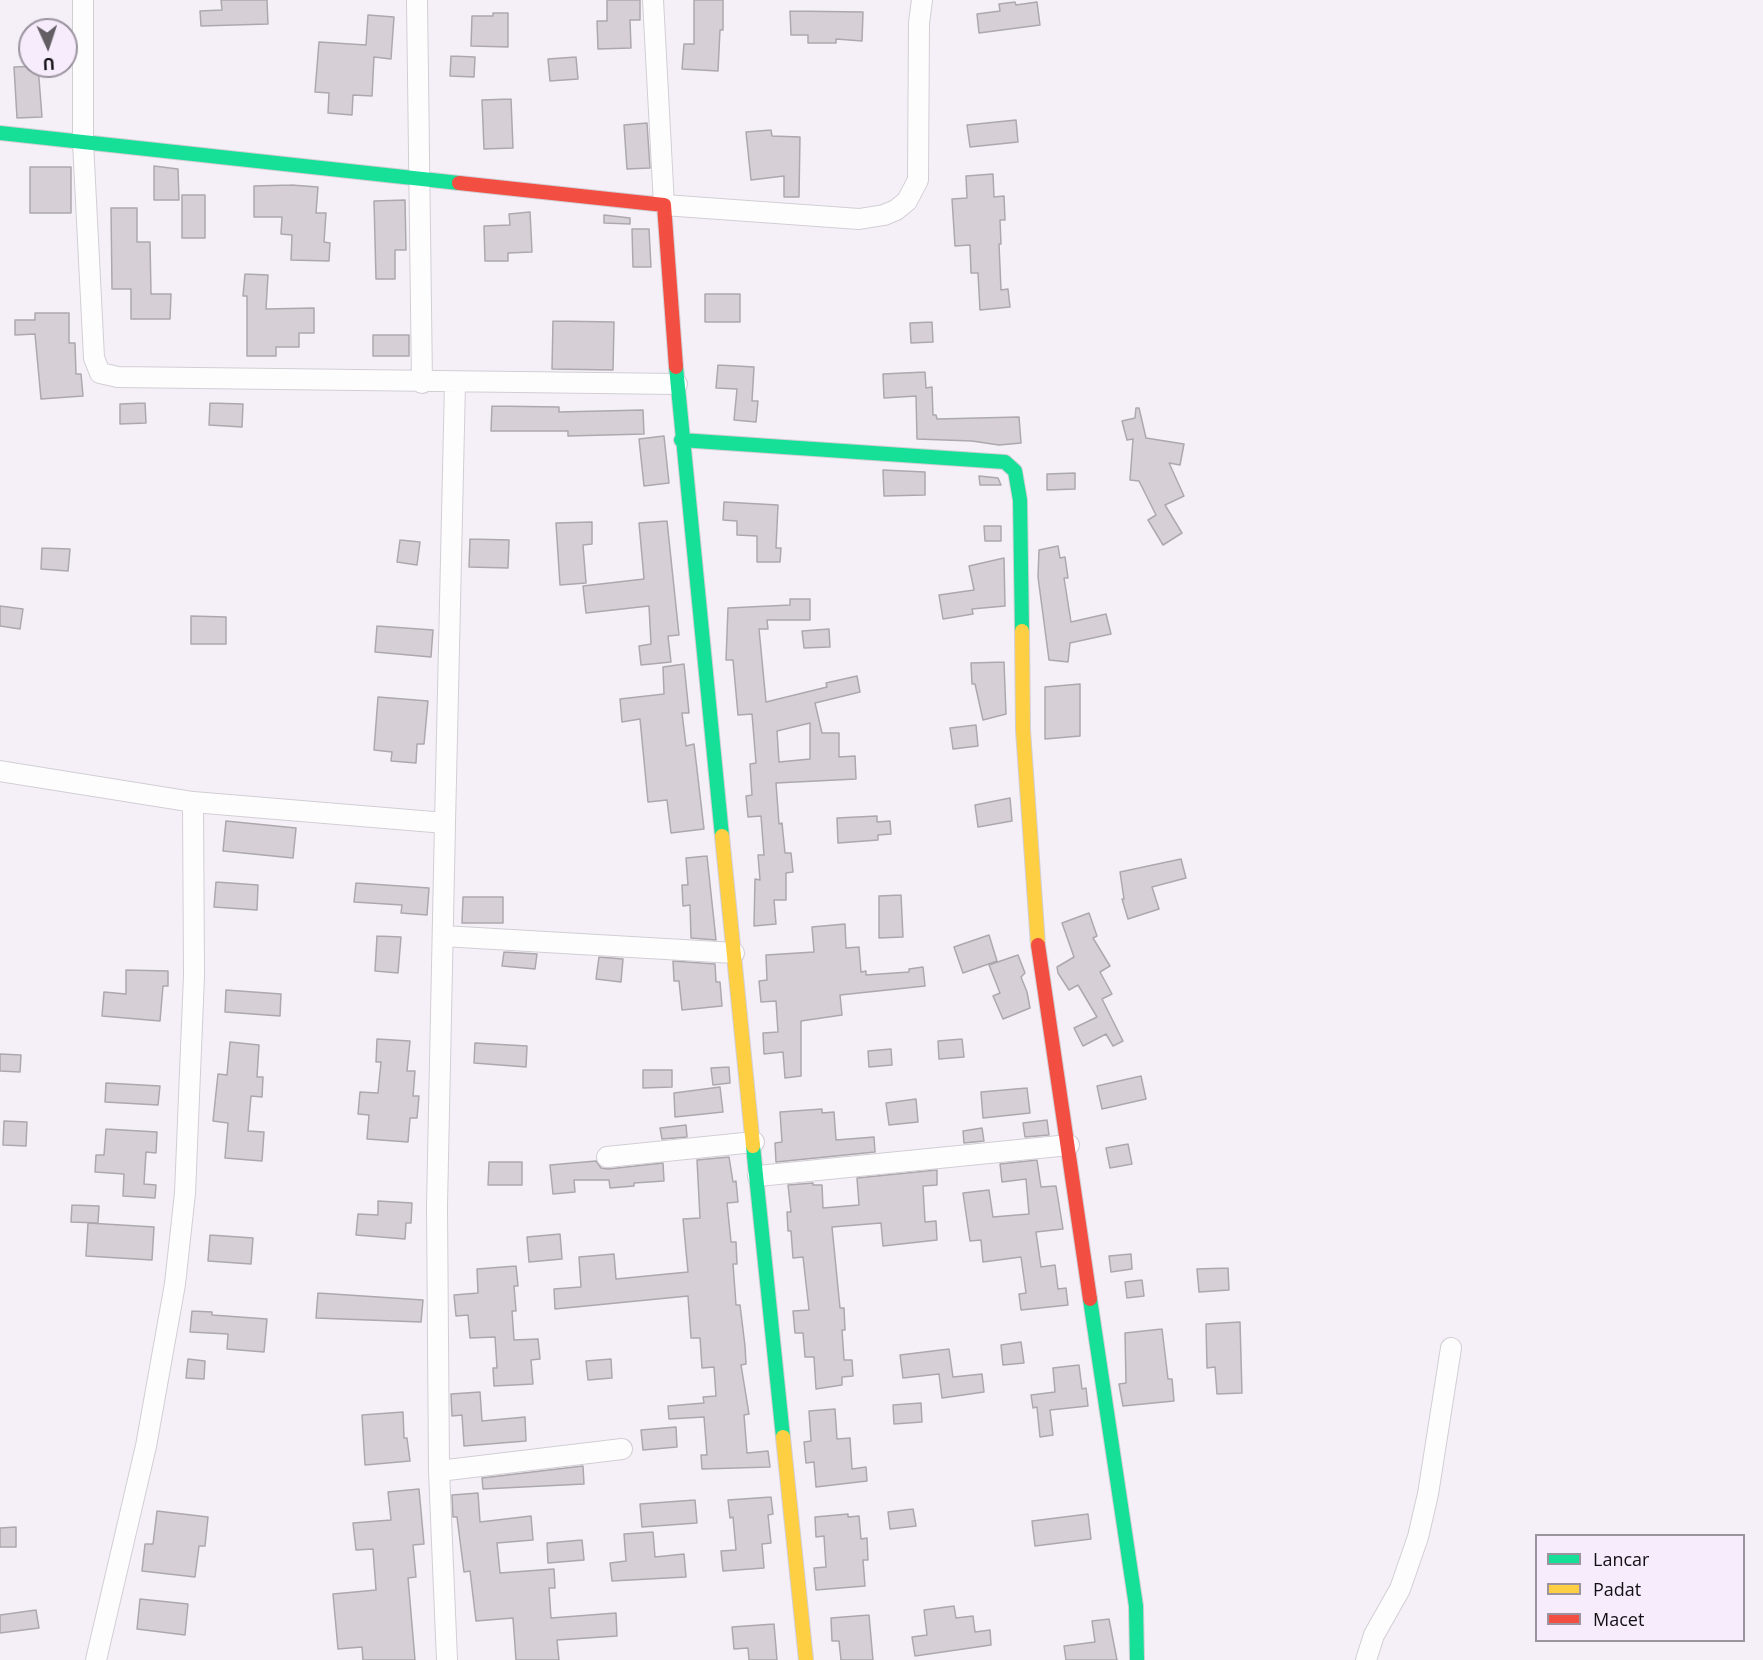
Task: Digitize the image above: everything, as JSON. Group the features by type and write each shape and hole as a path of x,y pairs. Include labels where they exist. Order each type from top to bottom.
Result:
{"street":[{"path":"83,0 83,142 94,358 100,373 118,377 422,383 677,384"},
{"path":"417,0 422,383"},
{"path":"653,0 664,206 681,440 806,1660"},
{"path":"0,133 664,206 859,219 878,217 896,210 907,201 918,180 919,23 922,0"},
{"path":"447,1660 439,1471 437,1206 455,383"},
{"path":"681,440 1000,461 1011,465 1015,471 1020,500 1023,730 1031,872 1041,971 1069,1145 1136,1606 1137,1660"},
{"path":"0,771 193,802 445,823"},
{"path":"96,1660 146,1446 175,1284 185,1193 194,976 193,802"},
{"path":"443,936 734,953"},
{"path":"607,1157 754,1142"},
{"path":"758,1176 1069,1145"},
{"path":"1366,1660 1374,1635 1400,1589 1418,1537 1428,1494 1451,1348"},
{"path":"439,1471 622,1449"}],"building":[{"path":"221,0 267,0 268,24 201,26 200,11 222,10"},
{"path":"607,0 640,0 640,20 630,20 631,48 598,49 597,21 607,21"},
{"path":"694,0 723,0 723,30 720,30 718,71 682,69 684,44 694,44"},
{"path":"1015,2 1016,5 1037,2 1040,25 979,33 977,14 1000,11 999,4"},
{"path":"790,11 863,12 862,41 836,39 836,43 808,43 808,35 791,35"},
{"path":"493,13 508,13 508,47 471,46 472,16 493,16"},
{"path":"368,15 394,17 391,59 374,57 372,96 353,95 352,115 328,113 329,93 315,92 319,42 366,45"},
{"path":"451,56 475,57 474,77 450,76"},
{"path":"576,57 578,79 550,81 548,59"},
{"path":"14,67 18,67 18,78 39,78 42,117 17,118"},
{"path":"511,99 513,148 484,149 482,100"},
{"path":"1016,120 1018,142 970,147 967,125"},
{"path":"647,123 650,168 627,169 624,125"},
{"path":"771,130 772,136 800,137 799,197 784,197 784,176 751,180 746,132"},
{"path":"154,166 178,169 179,200 154,200"},
{"path":"30,167 71,167 71,213 30,213"},
{"path":"993,174 994,197 1004,196 1005,220 1000,220 1001,244 999,244 1001,290 1008,289 1010,307 980,310 978,273 971,273 970,245 955,246 952,199 967,198 966,176"},
{"path":"254,186 318,187 316,213 326,213 324,242 330,243 329,261 291,260 292,235 281,234 282,217 254,217"},
{"path":"182,195 205,195 205,238 182,238"},
{"path":"405,200 406,250 395,250 395,279 376,279 374,201"},
{"path":"111,208 137,208 137,242 150,242 151,294 171,294 170,319 131,319 131,289 112,289"},
{"path":"530,212 532,252 508,253 508,261 485,261 484,226 510,225 509,214"},
{"path":"604,215 630,218 630,224 604,223"},
{"path":"632,229 649,229 651,267 633,267"},
{"path":"245,274 268,275 266,309 314,308 314,333 299,333 299,347 276,347 276,356 247,356 247,296 243,296"},
{"path":"705,294 740,294 740,322 705,322"},
{"path":"35,313 69,313 69,343 75,343 76,374 81,374 83,396 41,399 35,334 15,335 15,320 35,320"},
{"path":"553,321 614,322 613,370 552,369"},
{"path":"932,322 933,342 911,343 910,323"},
{"path":"373,335 409,335 409,356 373,356"},
{"path":"718,365 754,367 752,401 758,401 756,422 734,420 737,389 716,388"},
{"path":"925,372 926,388 932,387 933,415 936,415 937,419 1019,417 1021,443 999,445 972,441 917,439 916,396 884,398 883,374"},
{"path":"145,403 146,423 120,424 120,404"},
{"path":"210,403 243,404 242,427 209,425"},
{"path":"492,406 559,407 559,412 643,410 644,434 568,436 568,431 491,431"},
{"path":"1136,408 1139,408 1146,438 1184,444 1180,465 1169,463 1184,496 1165,505 1182,533 1163,545 1148,520 1156,515 1139,481 1130,480 1133,439 1127,440 1122,421 1135,418"},
{"path":"664,436 669,483 644,486 639,439"},
{"path":"883,470 925,472 925,495 884,496"},
{"path":"1075,473 1075,489 1047,490 1047,474"},
{"path":"979,476 998,478 1001,485 980,485"},
{"path":"724,502 778,505 776,548 781,548 780,562 757,562 757,536 737,535 737,521 723,520"},
{"path":"667,521 679,635 668,636 671,662 641,665 639,646 651,644 649,606 586,613 583,586 644,579 639,523"},
{"path":"592,522 592,544 583,545 586,583 560,585 556,523"},
{"path":"984,526 1001,526 1001,541 985,541"},
{"path":"470,539 509,540 508,568 469,567"},
{"path":"400,540 420,542 417,565 397,562"},
{"path":"1058,546 1060,558 1065,557 1068,578 1064,578 1071,622 1106,614 1111,634 1070,643 1068,662 1049,660 1038,577 1039,550"},
{"path":"42,548 70,549 68,571 41,569"},
{"path":"1004,558 1005,606 972,609 973,614 943,619 939,595 974,590 969,566"},
{"path":"790,599 810,599 810,620 767,620 768,629 759,629 766,702 827,687 826,683 857,676 860,692 815,703 822,733 839,733 839,757 855,756 856,779 776,783 779,824 782,823 785,853 791,853 793,872 786,873 786,900 774,900 776,924 754,926 755,879 760,880 758,855 764,855 761,816 748,817 746,796 752,795 750,764 756,763 752,714 738,715 733,660 726,660 728,608 790,605","holes":["810,723 810,759 779,762 777,731"]},
{"path":"0,606 23,609 20,629 0,626"},
{"path":"191,616 226,617 226,644 191,644"},
{"path":"377,626 433,630 431,657 375,652"},
{"path":"829,629 830,647 804,648 802,631"},
{"path":"1004,662 1006,714 983,720 975,684 972,684 971,663"},
{"path":"684,664 689,713 682,713 686,746 694,744 704,829 671,833 667,800 648,802 640,719 622,722 620,699 664,694 663,667"},
{"path":"1080,684 1080,736 1045,739 1045,687"},
{"path":"378,697 428,701 424,744 417,744 416,763 391,761 392,752 374,750"},
{"path":"976,725 978,746 953,749 950,728"},
{"path":"1010,798 1012,821 978,827 975,805"},
{"path":"877,816 877,822 890,821 891,834 878,835 878,840 838,843 837,818"},
{"path":"226,821 296,828 293,858 223,851"},
{"path":"707,856 716,940 691,938 690,905 683,906 682,885 688,885 686,858"},
{"path":"1181,859 1186,878 1152,887 1159,909 1128,919 1122,899 1124,899 1120,872"},
{"path":"216,882 258,885 257,910 214,907"},
{"path":"356,883 429,888 427,915 401,913 402,905 354,902"},
{"path":"901,895 903,937 879,938 879,896"},
{"path":"463,897 503,897 503,923 462,923"},
{"path":"1089,913 1097,936 1093,938 1110,966 1100,972 1112,994 1102,999 1123,1041 1113,1046 1106,1034 1083,1046 1074,1028 1097,1017 1078,985 1069,990 1058,973 1057,967 1074,957 1062,923"},
{"path":"845,924 846,948 859,947 861,972 866,971 866,975 909,972 909,969 923,967 925,986 840,995 842,1015 801,1021 801,1076 785,1078 783,1052 764,1054 763,1033 778,1032 776,1001 761,1002 759,981 767,980 766,955 814,952 812,927"},
{"path":"989,935 997,961 963,973 954,947"},
{"path":"377,936 401,937 398,973 375,971"},
{"path":"504,952 537,954 535,969 502,966"},
{"path":"1018,955 1025,973 1021,977 1030,1008 1003,1019 993,996 1000,993 989,965"},
{"path":"599,957 623,959 621,982 596,979"},
{"path":"673,961 715,964 716,982 720,982 722,1006 682,1010 679,981 674,981"},
{"path":"126,970 168,971 168,986 163,986 160,1021 102,1016 104,992 126,994"},
{"path":"226,990 281,994 280,1016 225,1012"},
{"path":"377,1039 410,1041 407,1071 415,1071 413,1096 419,1096 417,1118 410,1118 408,1142 367,1139 369,1115 358,1114 360,1092 378,1093 381,1062 376,1062"},
{"path":"962,1039 964,1057 939,1059 938,1041"},
{"path":"230,1042 259,1045 257,1077 263,1077 262,1097 251,1096 248,1131 264,1132 262,1161 225,1158 228,1123 213,1121 218,1074 227,1075"},
{"path":"475,1043 527,1046 526,1067 474,1063"},
{"path":"891,1049 892,1065 869,1067 868,1051"},
{"path":"0,1054 21,1055 20,1072 0,1071"},
{"path":"729,1067 730,1083 713,1085 711,1068"},
{"path":"643,1070 672,1070 672,1087 643,1088"},
{"path":"1141,1076 1146,1099 1102,1109 1097,1086"},
{"path":"106,1083 160,1086 158,1105 105,1102"},
{"path":"720,1087 723,1112 675,1117 674,1093"},
{"path":"1027,1088 1030,1113 983,1118 981,1092"},
{"path":"916,1099 918,1122 889,1125 886,1103"},
{"path":"822,1109 822,1113 834,1112 836,1140 874,1137 875,1152 776,1162 775,1143 782,1142 780,1112"},
{"path":"1047,1120 1049,1135 1025,1137 1023,1123"},
{"path":"4,1121 27,1122 26,1146 3,1145"},
{"path":"686,1125 687,1137 662,1139 660,1128"},
{"path":"982,1128 984,1141 964,1143 963,1131"},
{"path":"106,1129 157,1132 156,1153 146,1152 144,1184 156,1185 155,1198 123,1196 124,1174 95,1172 96,1155 104,1155"},
{"path":"1128,1144 1132,1164 1110,1168 1106,1148"},
{"path":"729,1157 733,1182 736,1181 738,1202 727,1203 731,1242 736,1242 737,1264 733,1264 736,1305 740,1305 745,1346 746,1364 741,1365 749,1414 744,1415 747,1453 768,1451 770,1467 702,1469 701,1455 707,1455 704,1417 669,1419 668,1406 704,1403 703,1397 716,1396 714,1367 702,1368 700,1338 691,1338 688,1296 555,1309 554,1289 581,1287 579,1257 614,1254 616,1279 688,1272 683,1219 700,1218 697,1160"},
{"path":"1037,1160 1041,1187 1056,1186 1063,1229 1036,1232 1041,1267 1055,1265 1058,1289 1066,1288 1068,1305 1021,1310 1019,1294 1026,1293 1021,1257 983,1262 981,1240 970,1241 963,1193 989,1190 993,1217 1029,1214 1026,1179 1002,1182 1000,1164"},
{"path":"596,1161 601,1168 608,1169 663,1163 664,1181 634,1183 634,1186 610,1188 609,1180 574,1180 575,1192 553,1194 550,1165"},
{"path":"489,1162 522,1162 522,1185 488,1185"},
{"path":"937,1170 937,1185 923,1186 925,1222 936,1221 937,1240 883,1246 881,1223 832,1227 840,1308 844,1308 845,1330 842,1330 844,1360 852,1360 853,1376 842,1377 842,1385 816,1389 814,1357 805,1357 803,1333 795,1333 793,1311 809,1310 803,1257 793,1258 791,1231 788,1231 787,1212 791,1212 788,1185 813,1183 813,1185 822,1185 823,1208 859,1205 857,1178"},
{"path":"378,1201 412,1203 411,1223 406,1223 405,1239 356,1235 358,1214 378,1215"},
{"path":"72,1205 99,1206 98,1223 71,1222"},
{"path":"88,1223 154,1227 152,1260 86,1256"},
{"path":"560,1234 562,1259 529,1262 527,1237"},
{"path":"210,1235 253,1238 251,1264 208,1261"},
{"path":"1131,1254 1132,1269 1111,1272 1109,1256"},
{"path":"516,1266 518,1286 514,1286 516,1311 512,1311 514,1340 538,1339 540,1359 531,1360 533,1384 494,1386 493,1368 497,1368 495,1337 470,1338 468,1315 456,1316 454,1295 478,1293 477,1269"},
{"path":"1228,1268 1229,1290 1199,1292 1197,1269"},
{"path":"1142,1280 1144,1296 1127,1298 1125,1282"},
{"path":"318,1293 423,1300 421,1322 316,1318"},
{"path":"192,1311 212,1312 212,1315 267,1319 264,1352 227,1349 228,1334 190,1332"},
{"path":"1240,1322 1242,1393 1217,1394 1215,1367 1207,1368 1206,1324"},
{"path":"1162,1329 1168,1379 1172,1379 1174,1401 1123,1406 1119,1384 1126,1383 1125,1333"},
{"path":"1021,1342 1024,1363 1003,1365 1001,1345"},
{"path":"949,1349 953,1377 982,1374 984,1392 942,1398 939,1374 903,1378 900,1355"},
{"path":"188,1359 205,1361 204,1379 186,1378"},
{"path":"611,1359 612,1378 588,1380 586,1361"},
{"path":"1079,1365 1082,1389 1086,1388 1088,1406 1050,1410 1053,1435 1040,1437 1037,1407 1033,1408 1031,1395 1055,1392 1053,1368"},
{"path":"480,1392 482,1421 525,1417 526,1441 464,1446 462,1415 452,1416 451,1394"},
{"path":"921,1403 922,1422 894,1424 893,1405"},
{"path":"835,1409 837,1439 850,1438 852,1469 866,1467 867,1481 816,1487 814,1462 806,1463 804,1442 811,1441 809,1411"},
{"path":"403,1412 404,1438 407,1438 410,1461 365,1465 362,1415"},
{"path":"676,1427 677,1447 643,1450 641,1430"},
{"path":"583,1466 584,1484 483,1489 482,1478"},
{"path":"419,1489 424,1544 413,1545 416,1577 408,1578 415,1660 363,1660 362,1647 338,1649 333,1594 376,1590 373,1549 356,1550 353,1523 391,1520 388,1492"},
{"path":"478,1493 480,1522 531,1516 533,1540 497,1543 500,1573 554,1569 555,1588 549,1588 551,1618 616,1613 617,1636 557,1640 559,1660 516,1660 513,1618 476,1621 470,1571 464,1572 457,1517 453,1517 452,1495"},
{"path":"771,1497 773,1514 768,1515 771,1543 762,1544 764,1568 723,1571 721,1551 736,1550 733,1517 730,1518 728,1500"},
{"path":"695,1500 697,1523 642,1527 640,1504"},
{"path":"913,1509 916,1526 890,1529 888,1512"},
{"path":"157,1511 208,1517 205,1546 199,1546 195,1577 142,1571 145,1544 153,1544"},
{"path":"848,1514 848,1517 859,1516 861,1539 867,1538 868,1560 863,1560 865,1586 816,1590 814,1568 826,1567 824,1536 816,1537 815,1517"},
{"path":"1088,1514 1091,1539 1035,1546 1032,1521"},
{"path":"16,1527 16,1547 0,1547 0,1528"},
{"path":"653,1532 655,1557 684,1554 686,1577 612,1581 610,1563 626,1561 624,1534"},
{"path":"582,1540 584,1560 548,1563 547,1543"},
{"path":"140,1599 188,1604 185,1635 137,1629"},
{"path":"954,1606 956,1618 973,1616 975,1632 990,1630 991,1645 915,1656 912,1637 927,1635 924,1610"},
{"path":"36,1610 39,1628 0,1633 0,1615"},
{"path":"869,1615 873,1660 841,1660 839,1641 832,1641 831,1618"},
{"path":"1109,1619 1117,1660 1066,1660 1064,1646 1095,1642 1092,1621"},
{"path":"774,1624 777,1660 749,1660 748,1648 734,1649 732,1627"}],"traffic: fast":[{"path":"0,133 459,183"},
{"path":"676,367 722,836"},
{"path":"681,440 1005,462 1015,471 1020,500 1022,631"},
{"path":"753,1146 783,1437"},
{"path":"1090,1299 1136,1606 1137,1660"}],"traffic: slow":[{"path":"1022,631 1023,730 1038,945"},
{"path":"722,836 753,1146"},
{"path":"783,1437 806,1660"}],"traffic: jam":[{"path":"459,183 664,205 676,367"},
{"path":"1038,945 1090,1299"}]}
